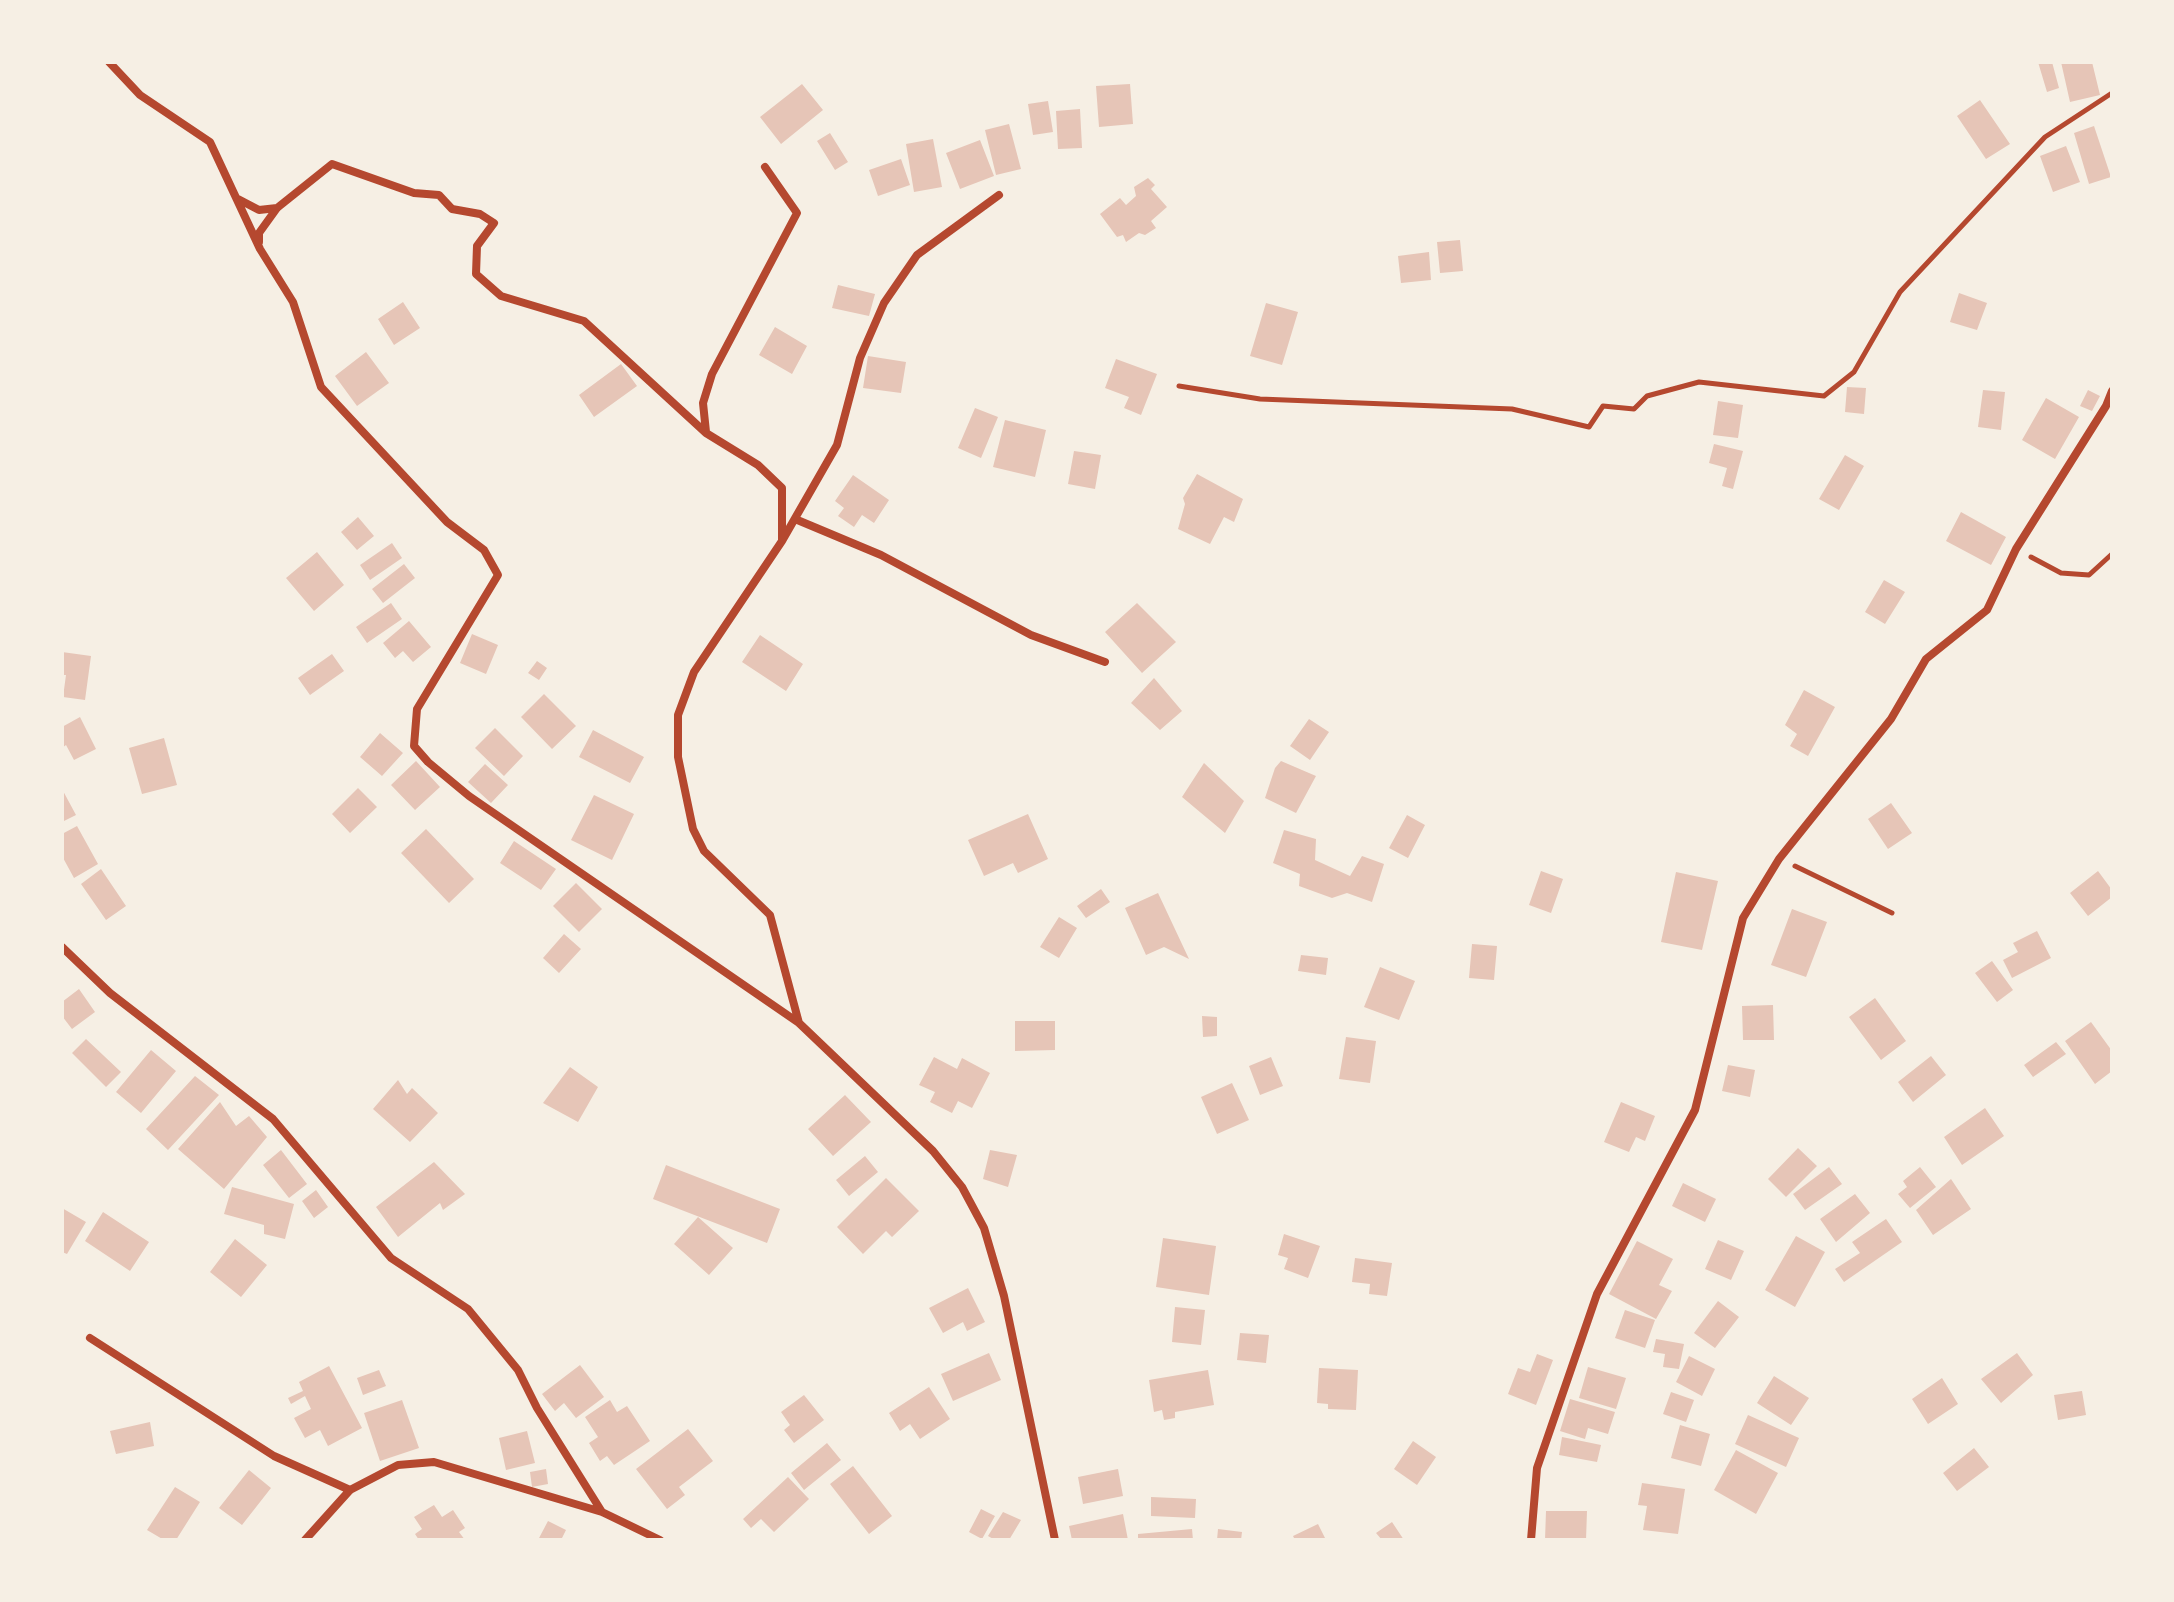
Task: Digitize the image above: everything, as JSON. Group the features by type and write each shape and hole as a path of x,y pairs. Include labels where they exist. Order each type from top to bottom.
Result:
{"street":[{"path":"109,62 140,95 210,142 260,249 293,302 321,387 447,522 484,550 498,575 417,709 414,746 428,762 469,796 799,1023 933,1151 962,1187 984,1228 1004,1296 1055,1540"},
{"path":"260,249 259,233 277,208 332,164 414,193 439,195 452,209 480,214 494,223 477,246 476,274 501,296 584,321 706,433 758,465 782,488 782,541"},
{"path":"706,433 703,403 712,374 797,213 765,167"},
{"path":"799,1023 770,915 704,851 693,829 678,757 678,715 694,672 782,541 837,445 860,358 884,303 917,255 999,195"},
{"path":"237,198 259,210 277,208"},
{"path":"1531,1540 1537,1468 1597,1294 1695,1110 1743,918 1779,859 1891,719 1926,659 1987,610 2016,549 2106,406 2112,391"},
{"path":"795,519 881,555 1031,635 1105,662"},
{"path":"62,947 110,993 273,1119 391,1258 468,1309 518,1370 537,1408 602,1512"},
{"path":"90,1338 274,1456 350,1490"},
{"path":"305,1540 350,1490 398,1465 434,1462 602,1512 660,1540"}],"path":[{"path":"1179,386 1260,399 1512,409 1589,427 1603,406 1634,409 1647,396 1699,382 1824,396 1854,372 1900,292 2045,137 2112,93"},
{"path":"2016,549 2061,573 2089,575 2112,554"},
{"path":"1779,859 1892,913"}],"building":[{"path":"2038,62 2052,62 2059,88 2047,92"},
{"path":"2061,62 2092,62 2100,95 2070,102"},
{"path":"802,84 823,110 781,144 760,117"},
{"path":"1130,84 1133,124 1099,127 1096,86"},
{"path":"1980,100 2010,144 1986,159 1957,116"},
{"path":"1048,101 1053,132 1033,135 1028,104"},
{"path":"1080,109 1082,148 1058,149 1056,111"},
{"path":"1009,124 1021,169 996,175 985,130"},
{"path":"2094,126 2111,177 2089,184 2074,133"},
{"path":"830,133 848,162 835,170 817,141"},
{"path":"933,139 942,187 914,192 906,144"},
{"path":"980,140 994,176 960,189 946,153"},
{"path":"2066,146 2080,182 2053,192 2040,156"},
{"path":"901,159 910,185 878,196 869,170"},
{"path":"1148,178 1155,185 1151,189 1167,207 1151,221 1156,228 1145,235 1139,233 1126,242 1123,235 1117,237 1100,214 1120,198 1126,205 1136,196 1134,187"},
{"path":"1460,240 1463,271 1440,273 1437,242"},
{"path":"1429,252 1431,280 1401,283 1398,256"},
{"path":"838,285 875,294 869,316 832,308"},
{"path":"1959,293 1987,303 1977,330 1950,322"},
{"path":"403,302 420,328 394,345 378,319"},
{"path":"1266,303 1298,312 1282,365 1250,356"},
{"path":"775,327 807,346 792,374 759,355"},
{"path":"366,352 389,383 357,406 335,376"},
{"path":"868,356 906,362 901,393 863,388"},
{"path":"1116,359 1157,374 1141,415 1124,408 1129,397 1105,388"},
{"path":"621,364 637,386 594,417 579,395"},
{"path":"1847,387 1866,388 1864,414 1845,412"},
{"path":"1983,390 2005,392 2001,430 1978,427"},
{"path":"2088,390 2100,396 2092,411 2080,406"},
{"path":"2046,398 2079,417 2055,459 2022,440"},
{"path":"1718,401 1743,405 1738,438 1713,435"},
{"path":"975,408 998,417 981,458 958,448"},
{"path":"1005,420 1046,430 1035,477 993,467"},
{"path":"1714,444 1743,451 1733,489 1722,486 1727,468 1709,463"},
{"path":"1074,451 1101,455 1095,489 1068,484"},
{"path":"1845,455 1864,466 1839,510 1819,499"},
{"path":"1197,474 1243,499 1234,522 1224,517 1210,544 1178,529 1185,504 1183,498"},
{"path":"853,475 889,500 874,523 862,515 854,527 838,516 844,508 835,501"},
{"path":"1961,512 2006,537 1991,565 1946,541"},
{"path":"358,517 374,536 357,550 341,532"},
{"path":"392,543 402,558 370,580 360,565"},
{"path":"317,552 344,585 314,611 286,578"},
{"path":"404,564 415,578 383,603 372,589"},
{"path":"1884,580 1905,592 1885,624 1865,612"},
{"path":"391,603 402,619 367,643 356,627"},
{"path":"1137,603 1176,642 1142,673 1105,632"},
{"path":"409,621 431,647 413,662 403,651 395,658 383,643"},
{"path":"472,634 498,645 486,674 460,663"},
{"path":"760,635 803,664 786,691 742,662"},
{"path":"62,652 91,656 85,700 63,697 66,675 62,675"},
{"path":"332,654 344,671 310,695 298,678"},
{"path":"537,661 547,668 539,680 528,673"},
{"path":"1154,678 1182,711 1160,730 1131,703"},
{"path":"1804,690 1835,707 1808,756 1790,746 1797,734 1785,725"},
{"path":"544,694 576,726 552,749 521,717"},
{"path":"80,717 96,749 74,760 66,745 62,748 62,727"},
{"path":"1309,719 1329,732 1310,760 1290,746"},
{"path":"495,728 523,756 504,776 475,748"},
{"path":"593,730 644,757 630,783 579,757"},
{"path":"380,733 403,753 382,776 360,757"},
{"path":"164,738 177,785 142,794 129,748"},
{"path":"416,761 440,787 415,810 391,785"},
{"path":"1281,761 1316,776 1296,813 1265,798 1275,768"},
{"path":"1204,763 1244,801 1225,833 1182,797"},
{"path":"485,764 508,785 491,803 468,782"},
{"path":"358,788 377,807 350,833 332,814"},
{"path":"62,789 76,815 62,822"},
{"path":"594,795 634,814 612,860 571,840"},
{"path":"1891,803 1912,833 1888,849 1868,819"},
{"path":"1028,814 1048,859 1018,873 1013,863 984,876 968,840"},
{"path":"1407,815 1425,825 1408,858 1389,848"},
{"path":"77,826 98,864 74,878 62,856 62,834"},
{"path":"426,829 474,879 449,903 401,853"},
{"path":"1284,830 1316,839 1315,860 1350,876 1362,856 1384,864 1372,902 1347,893 1332,898 1299,886 1300,874 1273,863"},
{"path":"514,841 556,869 541,890 500,863"},
{"path":"101,869 126,906 106,920 81,884"},
{"path":"1541,871 1563,879 1551,913 1529,905"},
{"path":"2098,871 2112,890 2112,897 2088,916 2070,893"},
{"path":"1676,872 1718,881 1702,950 1661,942"},
{"path":"576,883 602,909 579,932 553,906"},
{"path":"1101,889 1110,902 1086,918 1077,906"},
{"path":"1158,893 1189,959 1164,947 1146,955 1125,908"},
{"path":"1792,909 1827,922 1806,977 1771,965"},
{"path":"1059,917 1077,928 1059,958 1040,947"},
{"path":"2037,931 2051,958 2012,978 2003,960 2018,952 2013,943"},
{"path":"564,934 581,949 559,973 543,958"},
{"path":"1472,944 1497,946 1494,980 1469,978"},
{"path":"1301,955 1328,958 1326,975 1298,971"},
{"path":"1992,961 2013,990 1997,1002 1975,973"},
{"path":"1380,967 1415,981 1399,1020 1364,1007"},
{"path":"79,989 95,1012 72,1029 62,1016 62,1002"},
{"path":"1875,998 1906,1041 1881,1060 1849,1017"},
{"path":"1773,1005 1774,1040 1743,1040 1742,1006"},
{"path":"1202,1016 1217,1017 1217,1036 1203,1037"},
{"path":"1015,1021 1055,1021 1055,1050 1015,1051"},
{"path":"2091,1022 2112,1051 2112,1071 2095,1084 2065,1041"},
{"path":"1346,1037 1376,1041 1370,1083 1339,1079"},
{"path":"86,1039 121,1072 106,1087 72,1053"},
{"path":"2056,1042 2066,1054 2033,1077 2024,1065"},
{"path":"151,1050 176,1071 141,1113 116,1092"},
{"path":"1931,1056 1946,1075 1913,1102 1898,1082"},
{"path":"934,1057 957,1069 962,1058 990,1073 972,1108 958,1101 952,1113 930,1102 935,1092 919,1085"},
{"path":"1271,1057 1283,1086 1260,1095 1249,1066"},
{"path":"1728,1065 1755,1070 1750,1097 1722,1091"},
{"path":"570,1067 598,1087 578,1122 543,1103"},
{"path":"195,1076 219,1095 168,1150 146,1129"},
{"path":"398,1080 407,1094 412,1088 438,1113 410,1142 373,1109"},
{"path":"1232,1083 1249,1120 1217,1134 1201,1097"},
{"path":"845,1095 871,1122 833,1156 808,1129"},
{"path":"220,1102 236,1126 249,1116 267,1137 224,1189 178,1149"},
{"path":"1621,1102 1655,1116 1645,1141 1636,1137 1629,1152 1604,1142"},
{"path":"1985,1108 2004,1136 1962,1165 1944,1137"},
{"path":"1798,1148 1817,1166 1786,1197 1768,1179"},
{"path":"281,1150 307,1184 289,1198 263,1165"},
{"path":"990,1150 1017,1155 1008,1187 983,1179"},
{"path":"865,1156 878,1172 849,1196 836,1180"},
{"path":"434,1162 465,1194 443,1210 440,1203 398,1237 376,1207"},
{"path":"666,1165 780,1209 767,1243 653,1199"},
{"path":"1829,1167 1842,1184 1805,1210 1793,1194"},
{"path":"1920,1167 1936,1187 1910,1208 1898,1194 1907,1187 1903,1181"},
{"path":"886,1178 919,1211 892,1237 886,1231 863,1254 837,1227"},
{"path":"1951,1179 1971,1209 1933,1235 1916,1210"},
{"path":"1683,1183 1716,1199 1705,1222 1672,1206"},
{"path":"232,1187 294,1204 285,1239 264,1234 264,1225 224,1214"},
{"path":"316,1190 328,1207 314,1218 302,1201"},
{"path":"1855,1194 1870,1213 1836,1242 1820,1219"},
{"path":"62,1208 86,1222 67,1254 62,1252"},
{"path":"103,1212 149,1242 130,1271 85,1241"},
{"path":"698,1217 733,1248 709,1275 674,1244"},
{"path":"1886,1219 1902,1242 1844,1282 1835,1269 1860,1253 1852,1242"},
{"path":"1284,1234 1320,1246 1308,1278 1284,1269 1288,1258 1278,1255"},
{"path":"1796,1236 1825,1252 1795,1307 1765,1290"},
{"path":"1163,1238 1216,1246 1209,1295 1156,1287"},
{"path":"235,1239 267,1265 241,1297 210,1272"},
{"path":"1718,1240 1744,1251 1731,1280 1705,1269"},
{"path":"1637,1241 1673,1259 1659,1285 1672,1291 1656,1319 1609,1294"},
{"path":"1355,1258 1392,1263 1387,1296 1369,1294 1370,1284 1352,1282"},
{"path":"968,1288 985,1322 967,1331 963,1322 943,1333 929,1308"},
{"path":"1718,1301 1739,1317 1715,1348 1694,1333"},
{"path":"1175,1307 1205,1310 1201,1345 1172,1342"},
{"path":"1625,1310 1655,1320 1645,1348 1615,1338"},
{"path":"1240,1333 1269,1335 1266,1363 1237,1360"},
{"path":"1656,1339 1684,1344 1679,1369 1663,1367 1665,1354 1653,1352"},
{"path":"989,1353 1001,1380 953,1401 941,1374"},
{"path":"2017,1353 2033,1375 2001,1403 1981,1379"},
{"path":"1537,1354 1553,1360 1536,1405 1508,1394 1518,1368 1530,1372"},
{"path":"1689,1356 1715,1369 1702,1396 1676,1382"},
{"path":"580,1365 604,1397 576,1418 564,1403 555,1411 542,1394"},
{"path":"329,1366 362,1428 328,1446 320,1430 305,1438 294,1418 311,1409 305,1396 291,1404 288,1398 303,1391 299,1382"},
{"path":"1588,1367 1626,1378 1616,1409 1579,1398"},
{"path":"1319,1368 1358,1370 1356,1410 1328,1409 1328,1404 1317,1403"},
{"path":"379,1370 386,1386 363,1395 357,1378"},
{"path":"1208,1370 1214,1405 1175,1412 1175,1418 1164,1420 1162,1410 1154,1412 1149,1380"},
{"path":"1774,1376 1809,1398 1791,1425 1757,1403"},
{"path":"1942,1378 1958,1404 1928,1424 1912,1399"},
{"path":"929,1387 950,1419 920,1439 910,1424 900,1431 889,1413"},
{"path":"2082,1391 2086,1415 2058,1420 2054,1395"},
{"path":"1671,1392 1694,1400 1686,1422 1663,1414"},
{"path":"804,1395 824,1420 794,1443 784,1430 790,1425 781,1412"},
{"path":"1570,1399 1615,1412 1608,1434 1588,1428 1585,1439 1560,1431"},
{"path":"402,1400 419,1448 380,1461 364,1413"},
{"path":"610,1400 617,1412 627,1406 650,1441 614,1465 607,1456 600,1461 589,1443 598,1437 585,1417"},
{"path":"1748,1415 1799,1438 1786,1467 1735,1444"},
{"path":"150,1422 154,1446 116,1454 110,1431"},
{"path":"1680,1425 1710,1434 1701,1466 1671,1458"},
{"path":"688,1429 713,1461 679,1487 685,1495 667,1509 636,1469"},
{"path":"527,1431 535,1463 506,1470 499,1438"},
{"path":"1562,1437 1601,1445 1597,1462 1559,1455"},
{"path":"1413,1441 1436,1457 1417,1485 1394,1469"},
{"path":"827,1443 841,1460 804,1490 791,1473"},
{"path":"1974,1448 1989,1467 1957,1491 1943,1473"},
{"path":"1736,1450 1778,1473 1756,1514 1714,1490"},
{"path":"853,1466 892,1516 869,1534 830,1484"},
{"path":"546,1469 548,1484 532,1487 530,1472"},
{"path":"1118,1469 1123,1496 1083,1504 1078,1477"},
{"path":"249,1470 271,1488 242,1525 219,1508"},
{"path":"788,1477 809,1499 774,1532 761,1519 751,1528 743,1519"},
{"path":"1642,1483 1685,1489 1678,1534 1643,1530 1647,1506 1638,1505"},
{"path":"175,1487 200,1502 176,1540 164,1540 147,1530"},
{"path":"1151,1497 1196,1499 1195,1518 1151,1516"},
{"path":"434,1505 442,1517 453,1510 465,1528 459,1532 465,1540 419,1540 415,1534 422,1529 414,1517"},
{"path":"981,1509 995,1516 982,1539 969,1532"},
{"path":"1546,1511 1587,1511 1586,1540 1545,1540"},
{"path":"1003,1512 1021,1520 1009,1540 995,1540 988,1536"},
{"path":"1123,1514 1128,1540 1072,1540 1069,1526"},
{"path":"548,1521 566,1530 561,1540 538,1540"},
{"path":"1392,1522 1404,1540 1382,1540 1376,1533"},
{"path":"1318,1524 1326,1540 1295,1540 1293,1536"},
{"path":"1192,1529 1193,1540 1138,1540 1138,1534"},
{"path":"1218,1529 1242,1532 1241,1540 1217,1540"}]}
